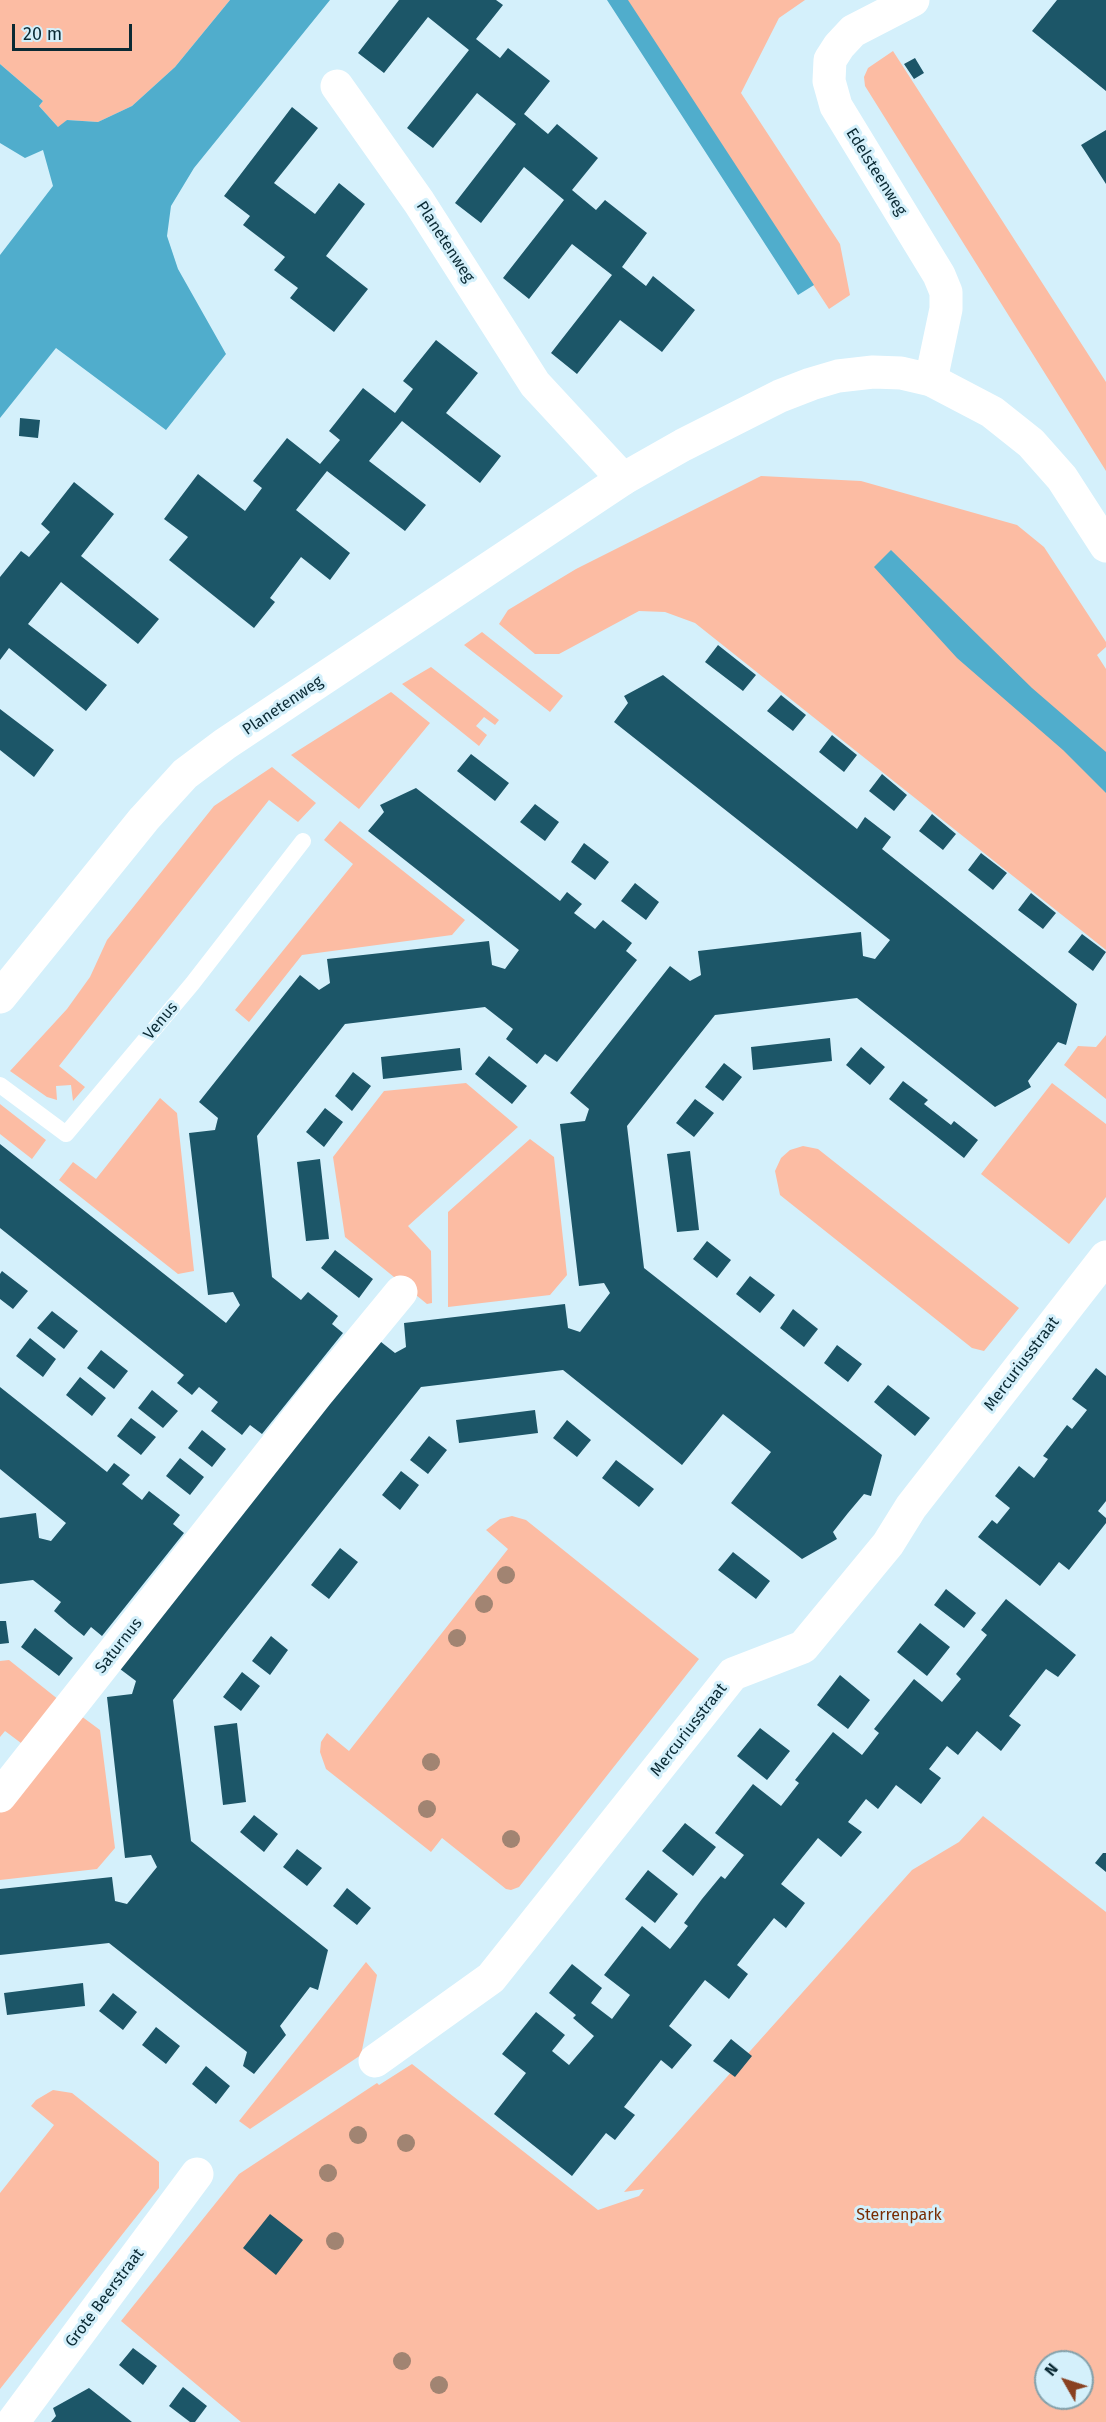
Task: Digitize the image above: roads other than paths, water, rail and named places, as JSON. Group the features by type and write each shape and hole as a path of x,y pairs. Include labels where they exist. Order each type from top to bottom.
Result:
{"street":[{"name":"Edelsteenweg","path":"913,0 853,31 830,60 828,81 836,106 939,275 946,292 946,309 931,380"},
{"name":"Planetenweg","path":"337,86 419,202 535,384 623,479"},
{"name":"Planetenweg","path":"3,989 144,819 185,774 235,737 623,479 780,396 838,376 873,372 901,373 931,380 992,412 1031,443 1062,478 1106,546"},
{"name":"Mercuriusstraat","path":"375,2061 491,1978 733,1674 803,1647 888,1545 911,1507 1104,1264"},
{"name":"Saturnus","path":"0,1796 236,1495 401,1292"},
{"name":"Grote Beerstraat","path":"12,2422 197,2174"}],"lane":[{"name":"Venus","path":"0,1085 66,1134 192,984 303,841"}],"water":[{"path":"230,0 330,0 194,168 171,206 167,236 178,269 226,354 166,430 56,348 0,418 0,255 53,186 43,150 25,158 0,143 0,64 43,101 39,106 58,127 67,120 98,122 132,106 175,67"},
{"path":"607,0 628,0 814,285 798,295"},
{"path":"891,550 1032,688 1106,752 1106,793 1063,750 957,658 874,567"}],"park label":[{"name":"Sterrenpark","path":"899,2216"}]}
